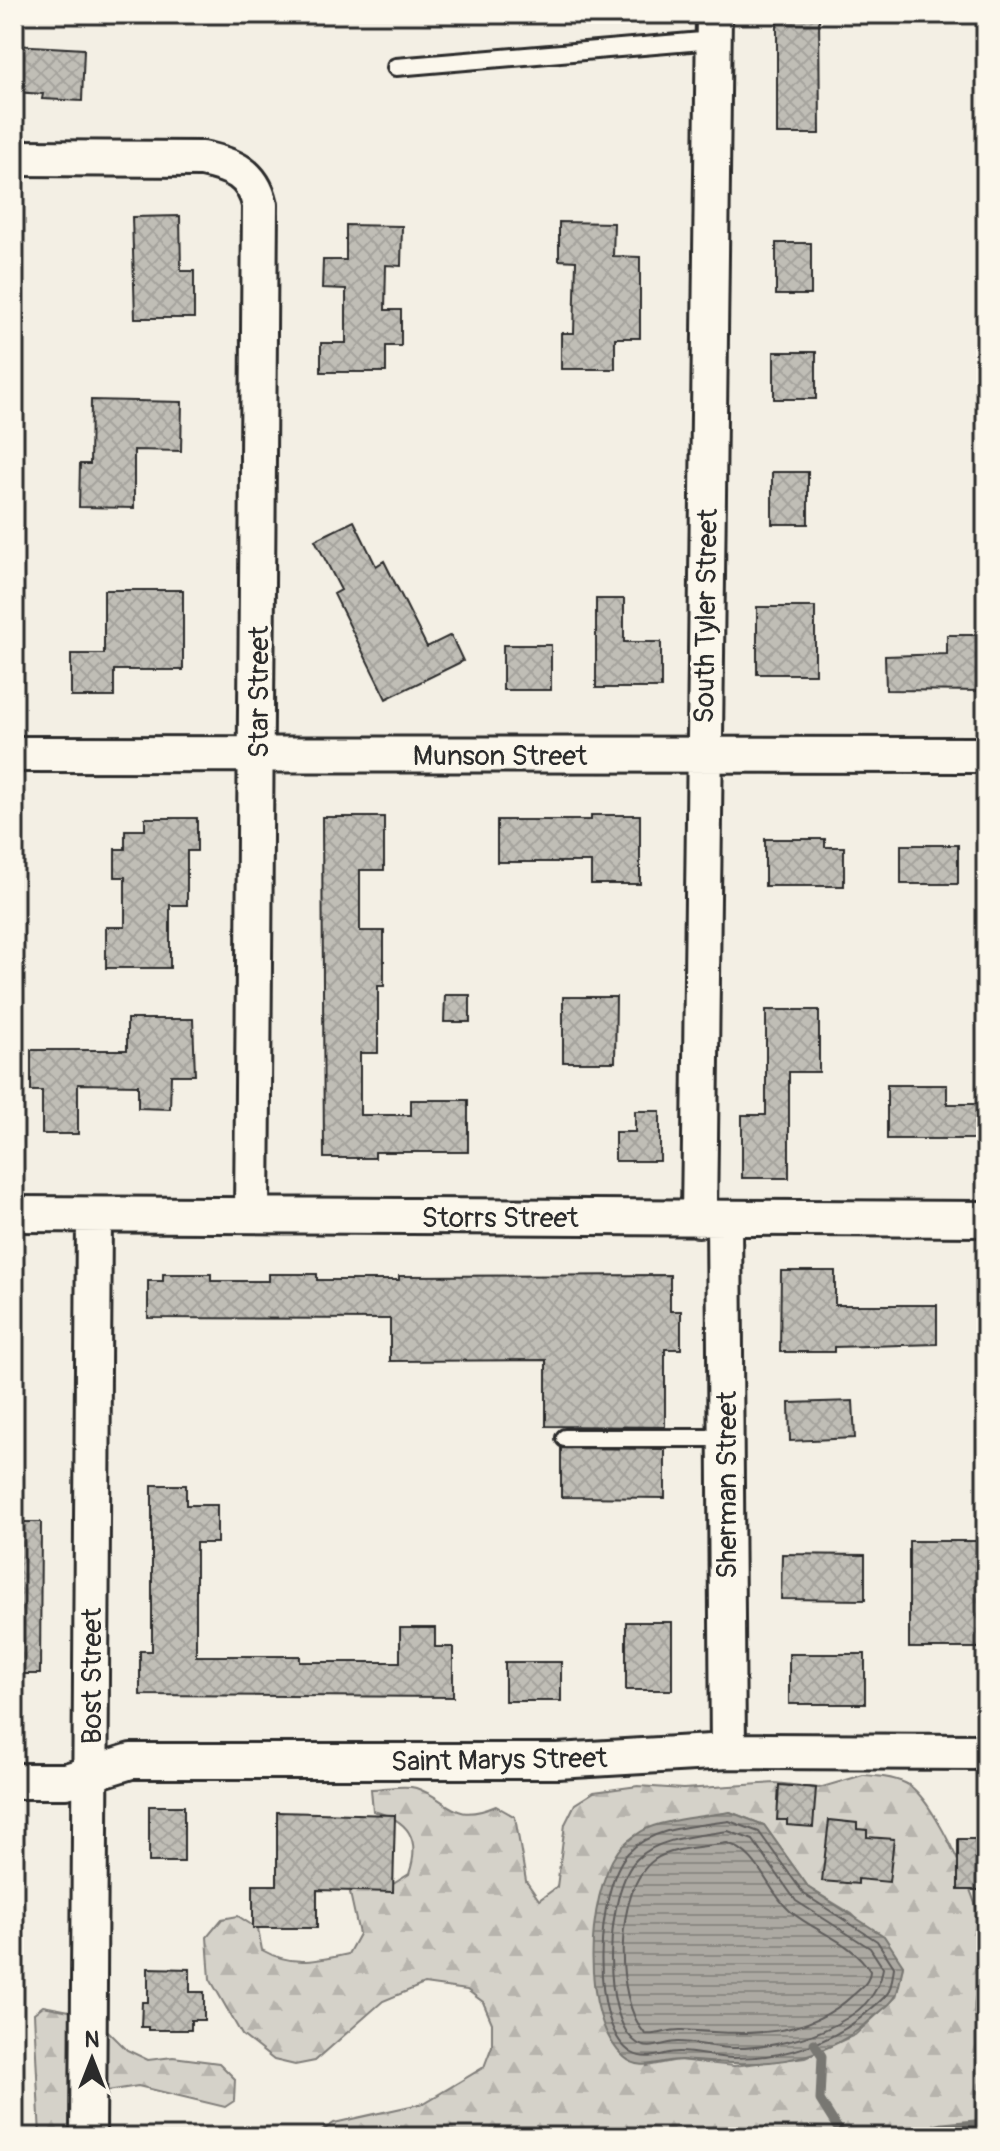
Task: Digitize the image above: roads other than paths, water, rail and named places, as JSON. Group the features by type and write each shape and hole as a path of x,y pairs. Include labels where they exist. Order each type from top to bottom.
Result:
{"street":[{"name":"South Tyler Street","path":"712,1219 703,755 714,27"},
{"name":"Star Street","path":"14,158 202,159 226,164 245,174 256,188 260,205 252,1215"},
{"name":"Munson Street","path":"14,754 986,755"},
{"name":"Storrs Street","path":"14,1214 986,1219"},
{"name":"Bost Street","path":"88,2137 94,1215"},
{"name":"Sherman Street","path":"712,1219 726,1438 728,1751"},
{"name":"Saint Marys Street","path":"14,1781 66,1781 131,1761 557,1761 728,1751 986,1752"}],"lane":[{"path":"396,67 714,27"},
{"path":"565,1438 726,1438"}],"water":[{"path":"730,1812 764,1825 809,1888 884,1936 903,1965 896,1995 853,2033 808,2055 760,2063 675,2060 645,2065 631,2062 610,2039 600,2015 594,1987 594,1926 607,1871 618,1851 650,1827"}],"waterway":[{"path":"814,2043 822,2056 820,2100 840,2132 859,2137"},
{"path":"901,2137 943,2127 986,2123"}]}
